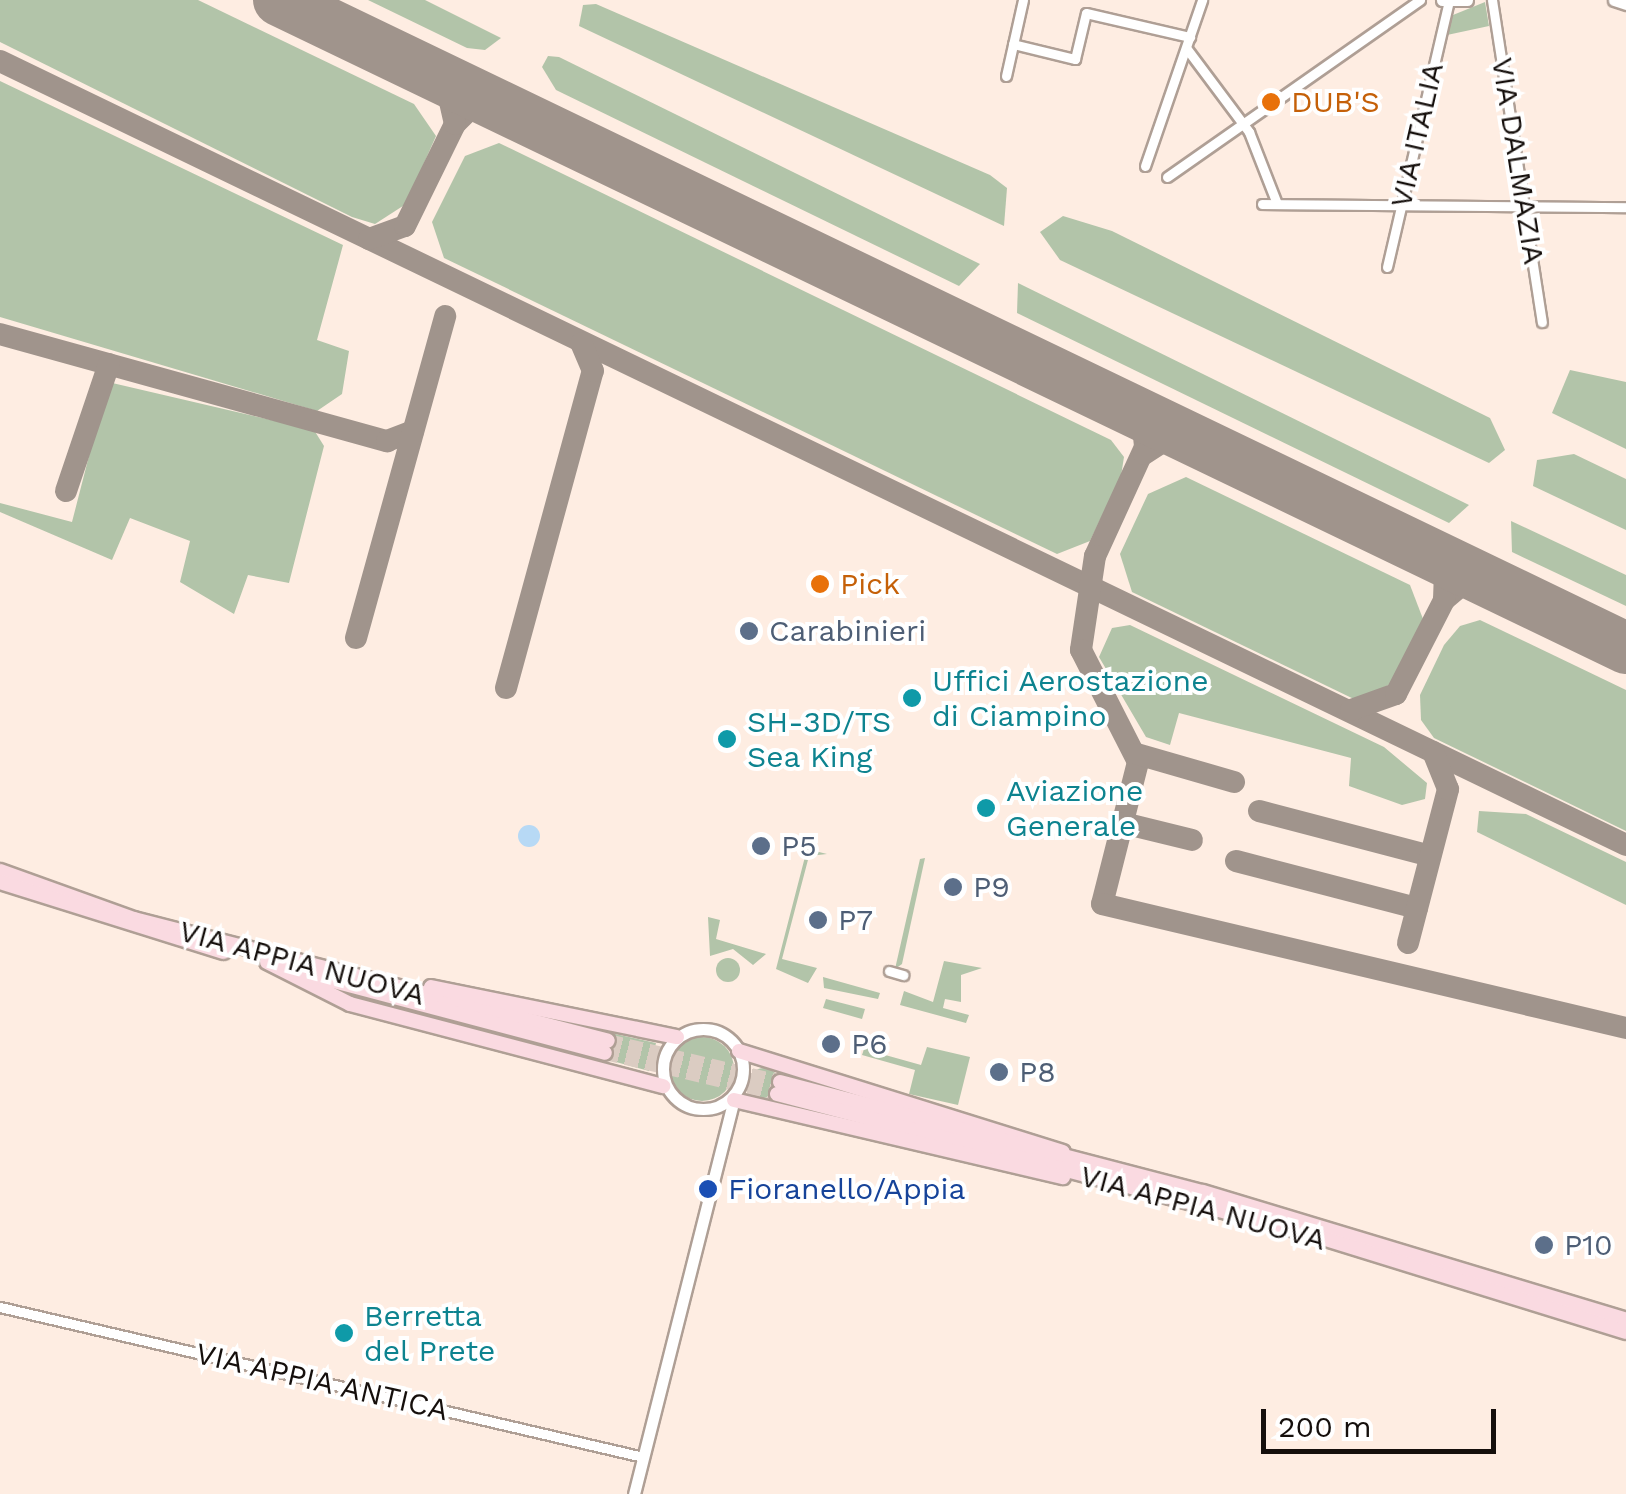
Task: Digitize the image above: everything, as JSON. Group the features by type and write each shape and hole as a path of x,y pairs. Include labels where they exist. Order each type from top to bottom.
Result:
{"main road":[{"name":"VIA APPIA NUOVA","path":"0,871 272,960"},
{"name":"VIA APPIA NUOVA","path":"0,882 126,928 272,960 606,1047"},
{"path":"272,960 678,1037"},
{"path":"272,960 350,1004 663,1086"},
{"path":"739,1051 1028,1138 1088,1172"},
{"name":"VIA APPIA NUOVA","path":"779,1088 1626,1320"},
{"path":"734,1100 1015,1172 1088,1172"},
{"name":"VIA APPIA NUOVA","path":"1088,1172 1306,1233 1626,1332"}],"street":[{"path":"1006,76 1023,0"},
{"path":"1167,177 1420,0"},
{"path":"1445,2 1467,0"},
{"name":"VIA DALMAZIA","path":"1492,0 1542,322"},
{"path":"1614,0 1626,4"},
{"path":"1145,166 1202,2"},
{"name":"VIA ITALIA","path":"1387,267 1445,2"},
{"path":"1013,44 1075,59 1086,12 1190,37"},
{"path":"1187,48 1244,125 1277,204"},
{"path":"1262,204 1626,206"},
{"path":"889,971 903,975"},
{"path":"634,1494 734,1100 747,1076 739,1051 709,1036 678,1037 660,1057 663,1086 708,1104 734,1100"},
{"path":"708,1104 728,1131"},
{"name":"VIA APPIA ANTICA","path":"0,1307 643,1457"}],"green space":[{"path":"0,0 198,0 414,104 436,136 406,204 375,224 352,217 0,42"},
{"path":"368,0 425,0 501,38 485,50 467,48"},
{"path":"1485,2 1489,26 1447,35 1453,15"},
{"path":"596,4 990,175 1007,188 1004,226 579,26 583,5"},
{"path":"548,56 559,57 980,264 959,286 556,90 542,67"},
{"path":"0,81 343,245 317,340 349,351 342,394 317,411 0,317"},
{"path":"499,143 1111,440 1124,457 1121,476 1090,541 1057,554 444,258 432,222 465,156"},
{"path":"1063,216 1112,231 1490,418 1505,450 1489,463 1060,260 1040,232"},
{"path":"1018,283 1469,505 1449,523 1017,313"},
{"path":"1570,370 1626,382 1626,449 1552,413"},
{"path":"108,382 314,430 324,446 289,583 248,575 234,614 180,582 190,541 130,518 112,560 0,512 0,503 72,522"},
{"path":"1574,454 1626,479 1626,530 1533,486 1537,460"},
{"path":"1186,477 1410,585 1423,619 1396,681 1358,701 1132,592 1120,554 1148,494"},
{"path":"1511,521 1626,575 1626,606 1512,552"},
{"path":"1480,620 1626,690 1626,831 1434,738 1421,720 1420,695 1444,645 1460,626"},
{"path":"1130,625 1384,747 1427,783 1425,799 1402,805 1349,786 1351,758 1179,713 1170,745 1146,737 1099,657 1112,628"},
{"path":"1479,811 1526,814 1626,862 1626,905 1477,832"},
{"path":"807,849 827,854 809,856 782,959 817,968 808,983 776,969"},
{"path":"925,858 902,964 895,969 920,859"},
{"path":"708,917 720,920 716,939 766,954 753,965 733,949 710,956"},
{"path":"728,958 740,970 728,982 716,970"},
{"path":"944,961 982,968 961,975 961,1002 945,999 943,1008 969,1015 966,1023 900,1005 904,991 933,1002"},
{"path":"823,977 880,993 878,999 824,988"},
{"path":"826,999 865,1009 862,1019 823,1008"},
{"path":"611,1033 656,1043 649,1071 605,1059"},
{"path":"869,1034 871,1051 921,1065 927,1047 970,1057 958,1105 909,1094 915,1070 862,1055"},
{"path":"702,1037 725,1046 734,1069 725,1092 702,1101 679,1092 670,1069 679,1046"},
{"path":"764,1068 775,1072 779,1083 775,1094 764,1098 753,1094 749,1083 753,1072"}],"water":[{"path":"525,825 533,825 540,836 533,847 525,847 518,840 518,832"}],"taxiway":[{"path":"0,61 1626,845"},
{"path":"369,239 405,226 455,124 445,80"},
{"path":"455,124 470,109 500,107"},
{"path":"356,638 445,316"},
{"path":"0,334 387,441 413,431"},
{"path":"506,688 593,371 581,343"},
{"path":"66,491 109,364"},
{"path":"1122,406 1143,427 1145,447 1095,556 1081,650 1138,762 1102,904 1626,1028"},
{"path":"1144,454 1172,436 1198,443"},
{"path":"1351,710 1396,694 1444,600 1445,573 1426,552"},
{"path":"1444,600 1463,584 1493,584"},
{"path":"1408,943 1448,789 1433,752"},
{"path":"1137,754 1234,782"},
{"path":"1259,811 1430,856"},
{"path":"1123,823 1192,840"},
{"path":"1236,861 1417,908"}],"runway":[{"path":"279,0 1626,648"}],"tunnel":[{"path":"608,1041 780,1082"},
{"path":"605,1053 777,1094"}],"place":[{"name":"DUB'S","path":"1271,102"},
{"name":"Pick","path":"820,584"},
{"name":"Carabinieri","path":"749,631"},
{"name":"Uffici Aerostazione di Ciampino","path":"912,698"},
{"name":"SH-3D/TS Sea King","path":"727,739"},
{"name":"Aviazione Generale","path":"986,808"},
{"name":"P5","path":"761,846"},
{"name":"P9","path":"953,887"},
{"name":"P7","path":"818,920"},
{"name":"P6","path":"831,1044"},
{"name":"P8","path":"999,1072"},
{"name":"Fioranello/Appia","path":"708,1189"},
{"name":"P10","path":"1544,1245"},
{"name":"Berretta del Prete","path":"344,1333"}]}
